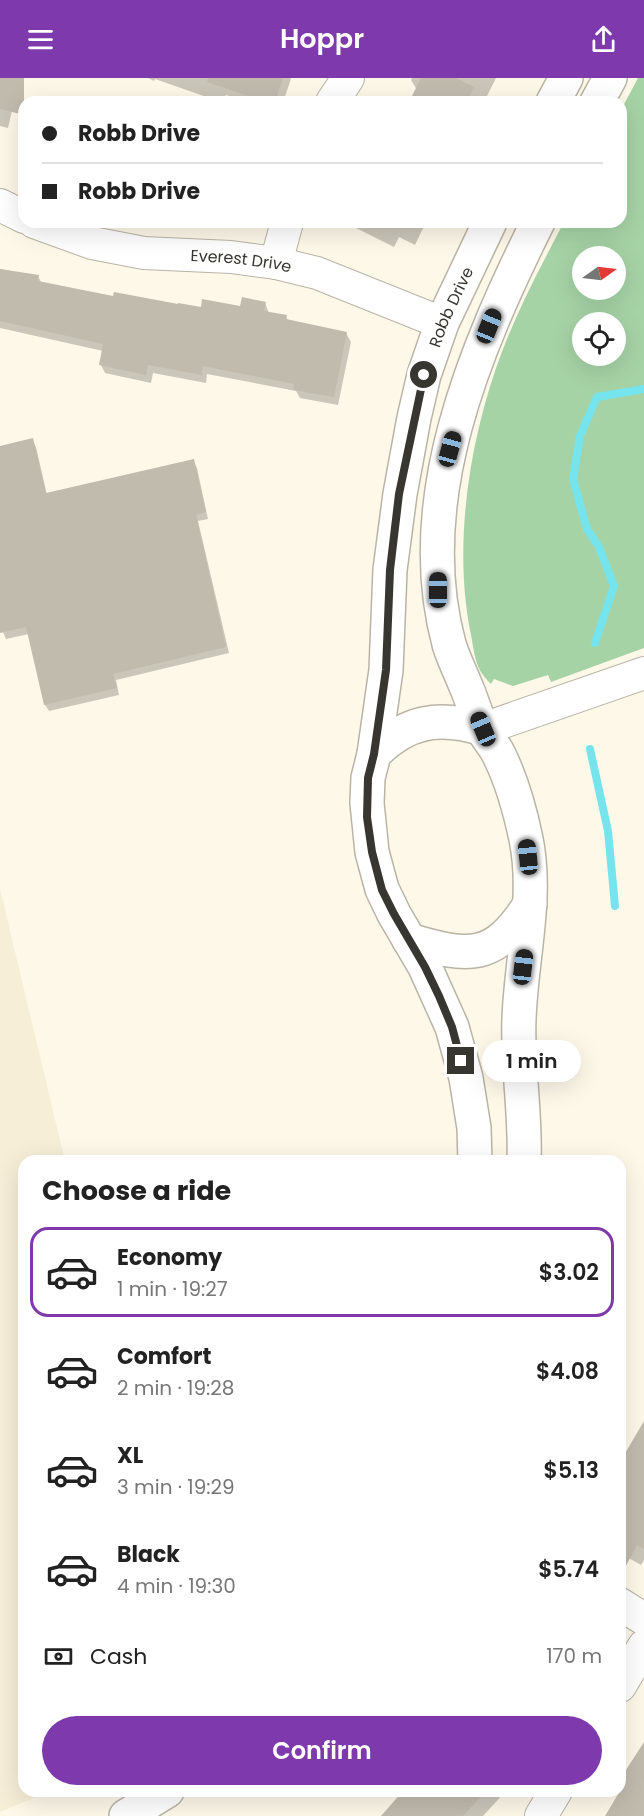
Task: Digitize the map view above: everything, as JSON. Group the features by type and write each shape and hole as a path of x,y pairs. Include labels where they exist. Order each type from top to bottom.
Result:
{"street":[{"path":"336,96 348,78"},
{"path":"556,96 566,78"},
{"path":"600,96 610,78"},
{"path":"0,205 18,214"},
{"name":"Everest Drive","path":"51,228 92,243 144,253 231,256 276,263 317,273 442,322"},
{"path":"276,263 285,228"},
{"name":"Robb Drive","path":"475,1155 474,1128 466,1078 452,1027 425,967 382,890 372,852 367,803 368,778 374,754 386,670 390,570 399,494 424,375 442,322 486,228"},
{"path":"524,1155 518,1048 520,985 530,903 526,841 505,769 483,729 449,645 438,590 437,547 450,449 474,365 504,290 535,228"},
{"path":"374,754 389,740 414,726 455,721 483,729 644,673"},
{"path":"409,940 463,953 480,949 500,941 516,925 530,903"},
{"path":"626,1608 644,1619"},
{"path":"626,1676 644,1646"},
{"path":"126,1816 157,1797"},
{"path":"541,1816 552,1797"}],"shaded area":[{"path":"0,889 64,1155 18,1155 18,1797 36,1797 0,1812"}],"green space":[{"path":"638,78 644,78 644,648 551,682 548,675 513,686 494,679 491,684 480,671 466,600 463,564 464,527 473,453 491,382 510,333 561,228 627,228 627,99"}],"building":[{"path":"0,78 24,78 24,96 18,96 18,114 0,109"},
{"path":"208,78 283,78 277,96 248,96 207,82"},
{"path":"421,78 456,78 474,87 469,96 412,96"},
{"path":"0,269 39,275 38,281 113,296 114,292 201,307 202,299 240,306 242,297 266,302 264,311 287,315 286,319 347,332 334,397 293,390 294,384 203,366 202,375 148,365 146,375 99,365 103,344 0,321"},
{"path":"33,438 46,493 194,459 206,512 196,515 226,647 113,674 117,688 44,705 26,627 0,633 0,446"},
{"path":"644,1421 644,1549 637,1545 626,1566 626,1452"},
{"path":"644,1742 644,1816 605,1816 616,1797 626,1797 626,1770"},
{"path":"398,1797 480,1797 463,1816 381,1816"}],"waterway":[{"path":"595,643 614,586 599,547 587,529 573,479 580,436 597,397 644,389"},
{"path":"590,749 608,831 615,906"}],"route":[{"path":"424,375 399,494 390,570 384,691 368,778 367,817 372,852 382,890 439,996 452,1027 461,1061"}]}
